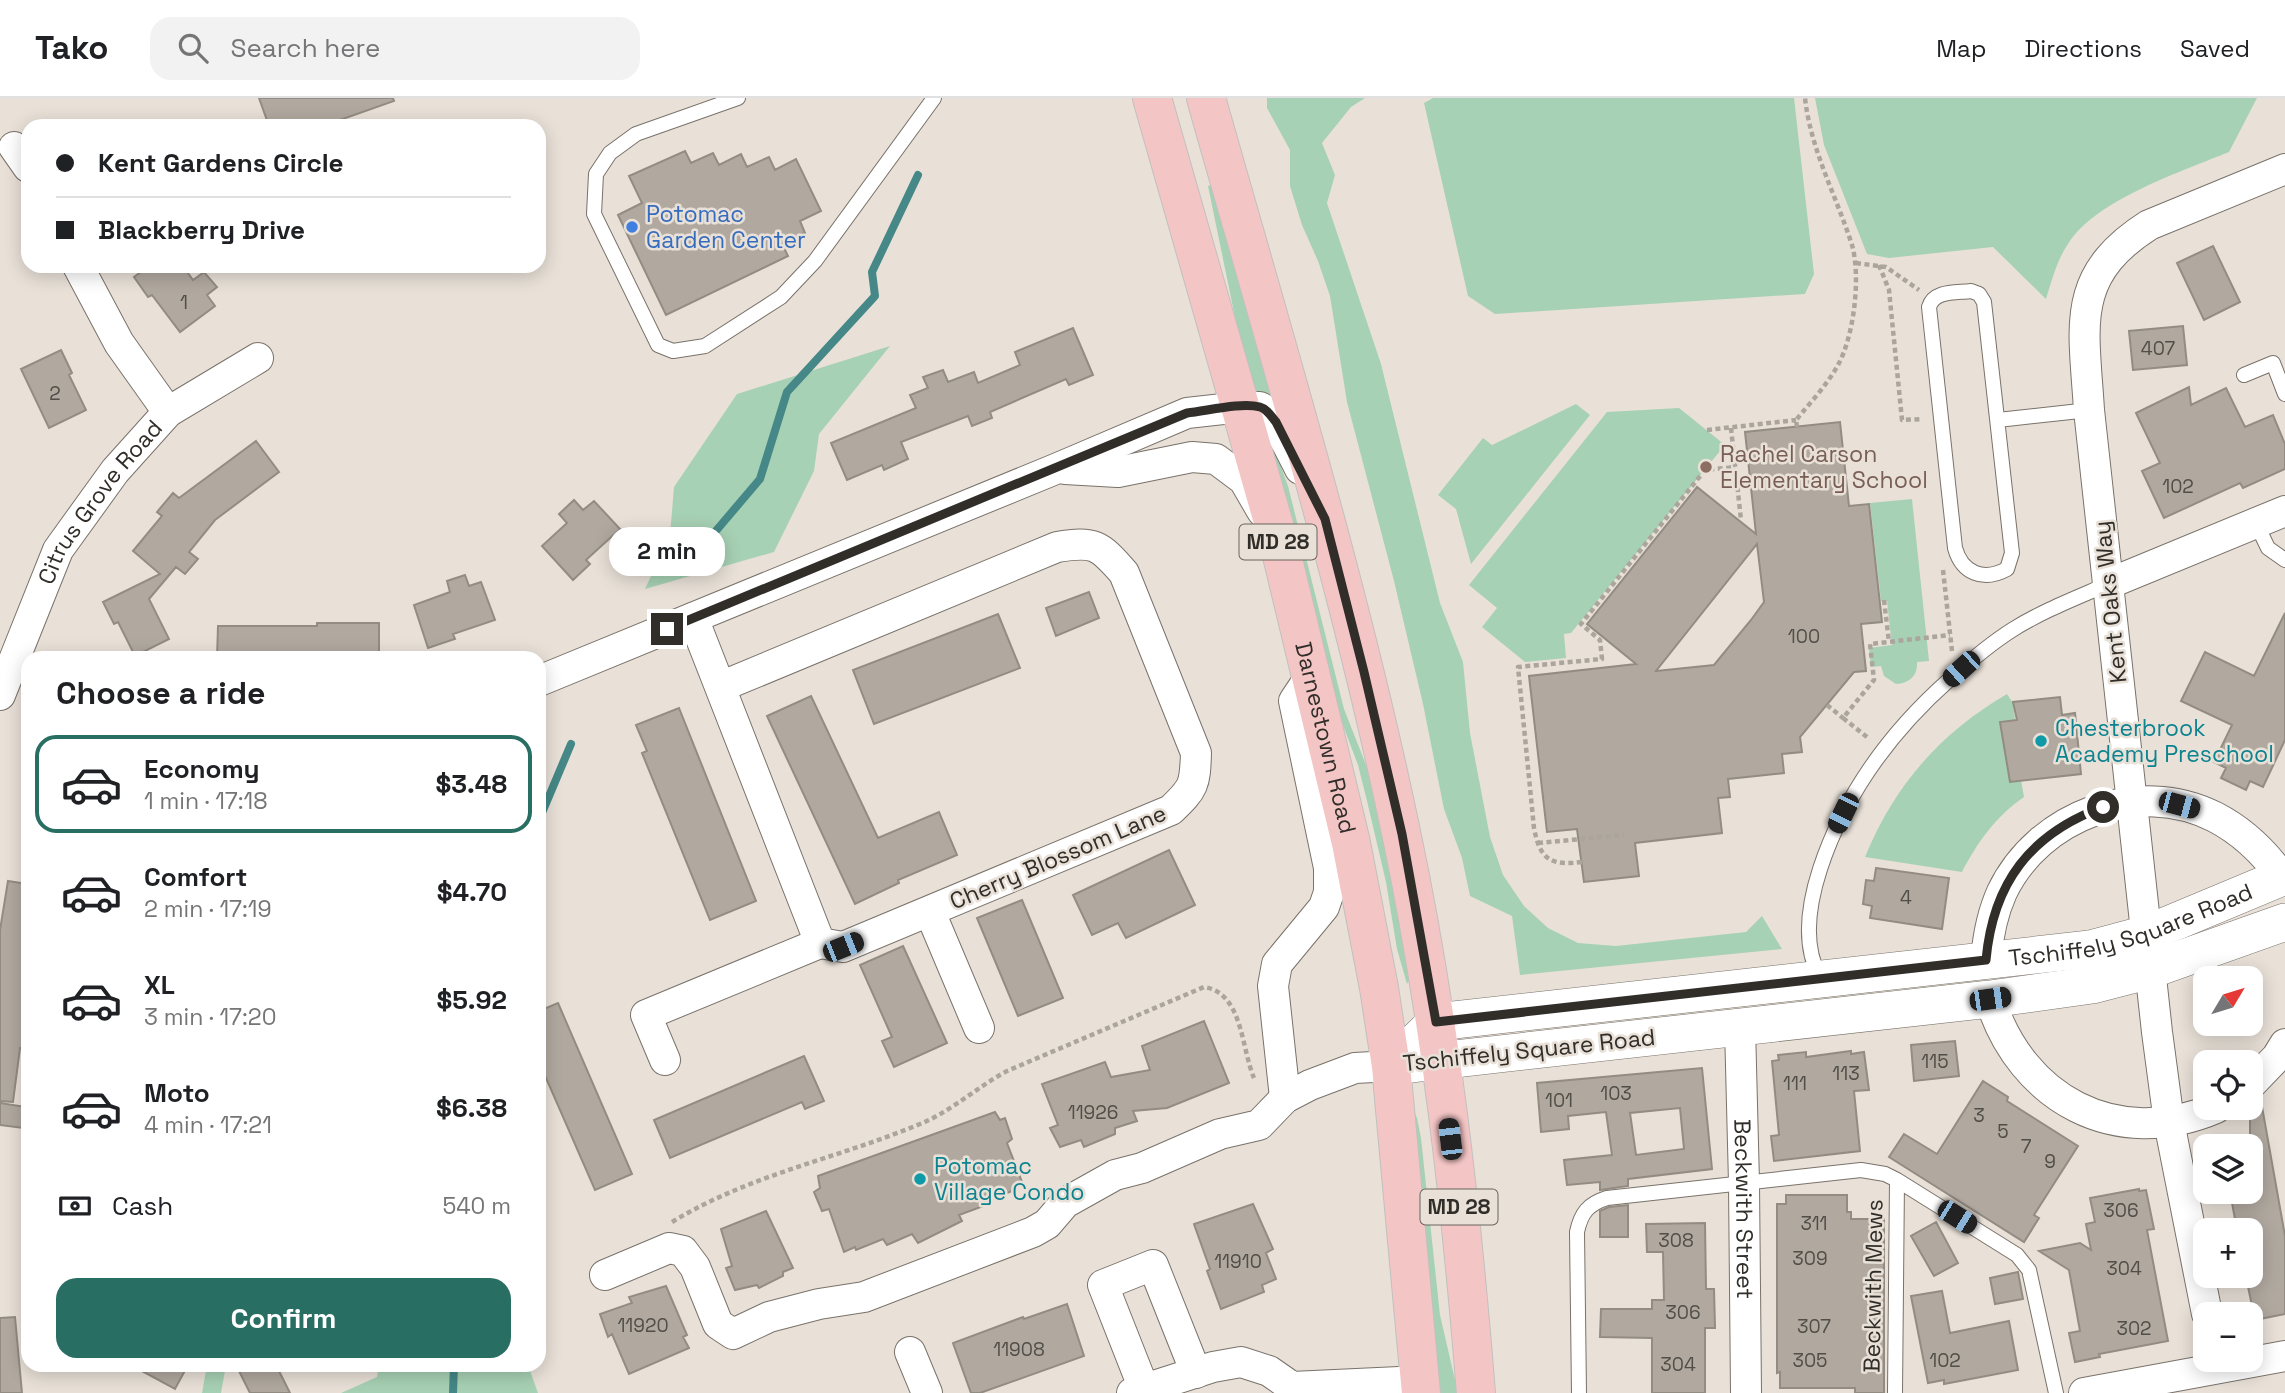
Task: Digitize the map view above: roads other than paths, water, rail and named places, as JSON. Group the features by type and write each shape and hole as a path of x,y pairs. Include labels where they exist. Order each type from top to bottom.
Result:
{"main road":[{"name":"Darnestown Road","path":"1152,98 1278,539 1351,843 1391,1066 1421,1387"},
{"path":"1178,98 1200,183 1195,244"},
{"name":"MD 28","path":"1206,98 1325,519 1402,834 1436,1022 1466,1269 1476,1393"}],"street":[{"name":"Kent Oaks Way","path":"2205,1302 2169,1122 2150,970 2089,410 2086,310 2093,282 2110,255 2129,238 2149,225 2285,169"},
{"path":"82,273 119,343 168,412"},
{"name":"Citrus Grove Road","path":"22,651 58,550 114,471 168,412 258,358"},
{"path":"546,678 1187,413 1260,407 1269,413 1325,519"},
{"path":"1058,468 1118,472 1192,457 1216,459 1244,480 1278,539"},
{"path":"2108,584 2285,511"},
{"name":"Cherry Blossom Lane","path":"720,687 1057,547 1084,543 1105,552 1124,573 1196,753 1191,791 1171,810 843,947 820,943"},
{"path":"665,1060 646,1015 820,943 693,618"},
{"name":"Citrus Grove Road","path":"7,693 21,654"},
{"path":"1285,1098 1273,986 1277,964 1324,907 1329,892 1329,868 1294,701 1312,674"},
{"path":"1986,960 1989,935 1998,903 2013,872 2027,855 2062,825 2103,807 2132,802 2161,802 2213,816 2250,840 2284,877"},
{"name":"Tschiffely Square Road","path":"1391,1066 1740,1027 1831,997 1986,960 2090,949 2147,933 2284,877"},
{"path":"930,912 979,1028"},
{"name":"Tschiffely Square Road","path":"1391,1066 1436,1022 1831,997 1990,999 2092,985 2150,970 2285,922"},
{"path":"1990,999 2007,1041 2020,1060 2053,1093 2073,1105 2116,1121 2169,1122 2193,1116"},
{"name":"Beckwith Street","path":"1740,1027 1745,1393"},
{"path":"2263,1072 2285,1044"},
{"path":"605,1275 669,1248 683,1251 695,1267 718,1324 733,1334 769,1317 819,1304 864,1297 1033,1233 1047,1224 1065,1203 1115,1175 1142,1168 1220,1134 1259,1125 1285,1098 1310,1085 1355,1068 1391,1066"},
{"path":"1196,1373 1153,1265 1102,1285 1138,1391 1241,1362 1269,1371 1290,1390 1421,1387"},
{"path":"910,1352 927,1393"},
{"path":"2084,1393 2218,1374 2285,1356"}],"lane":[{"path":"738,98 636,134 610,153 596,174 594,214 658,345 673,351 705,346 781,297 815,261 934,98"},
{"path":"1971,291 1982,298 1998,420 2012,559 2007,569 2002,572 1991,575 1975,574 1960,562 1955,548 1929,307 1931,299 1938,295 1971,291"},
{"path":"2244,375 2273,363 2285,394"},
{"path":"1998,420 2089,410"},
{"path":"2256,523 2268,548 2285,560"},
{"path":"1831,997 1811,961 1811,908 1816,884 1832,838 1850,798 1880,752 1920,708 1994,642 2032,618 2108,584"},
{"name":"Beckwith Mews","path":"1579,1393 1577,1232 1584,1212 1597,1201 1861,1170 1885,1174 1897,1180 2024,1262 2031,1279 2056,1393"},
{"name":"Beckwith Mews","path":"1895,1393 1897,1180"}],"waterway":[{"path":"681,572 760,479 787,392 875,296 872,272 918,175"},
{"path":"546,803 571,744"},
{"path":"453,1393 454,1372"}],"place":[{"name":"Potomac Garden Center","path":"632,227"},
{"name":"Rachel Carson Elementary School","path":"1706,467"},
{"name":"Chesterbrook Academy Preschool","path":"2041,741"},
{"name":"Potomac Village Condo","path":"920,1179"}]}
